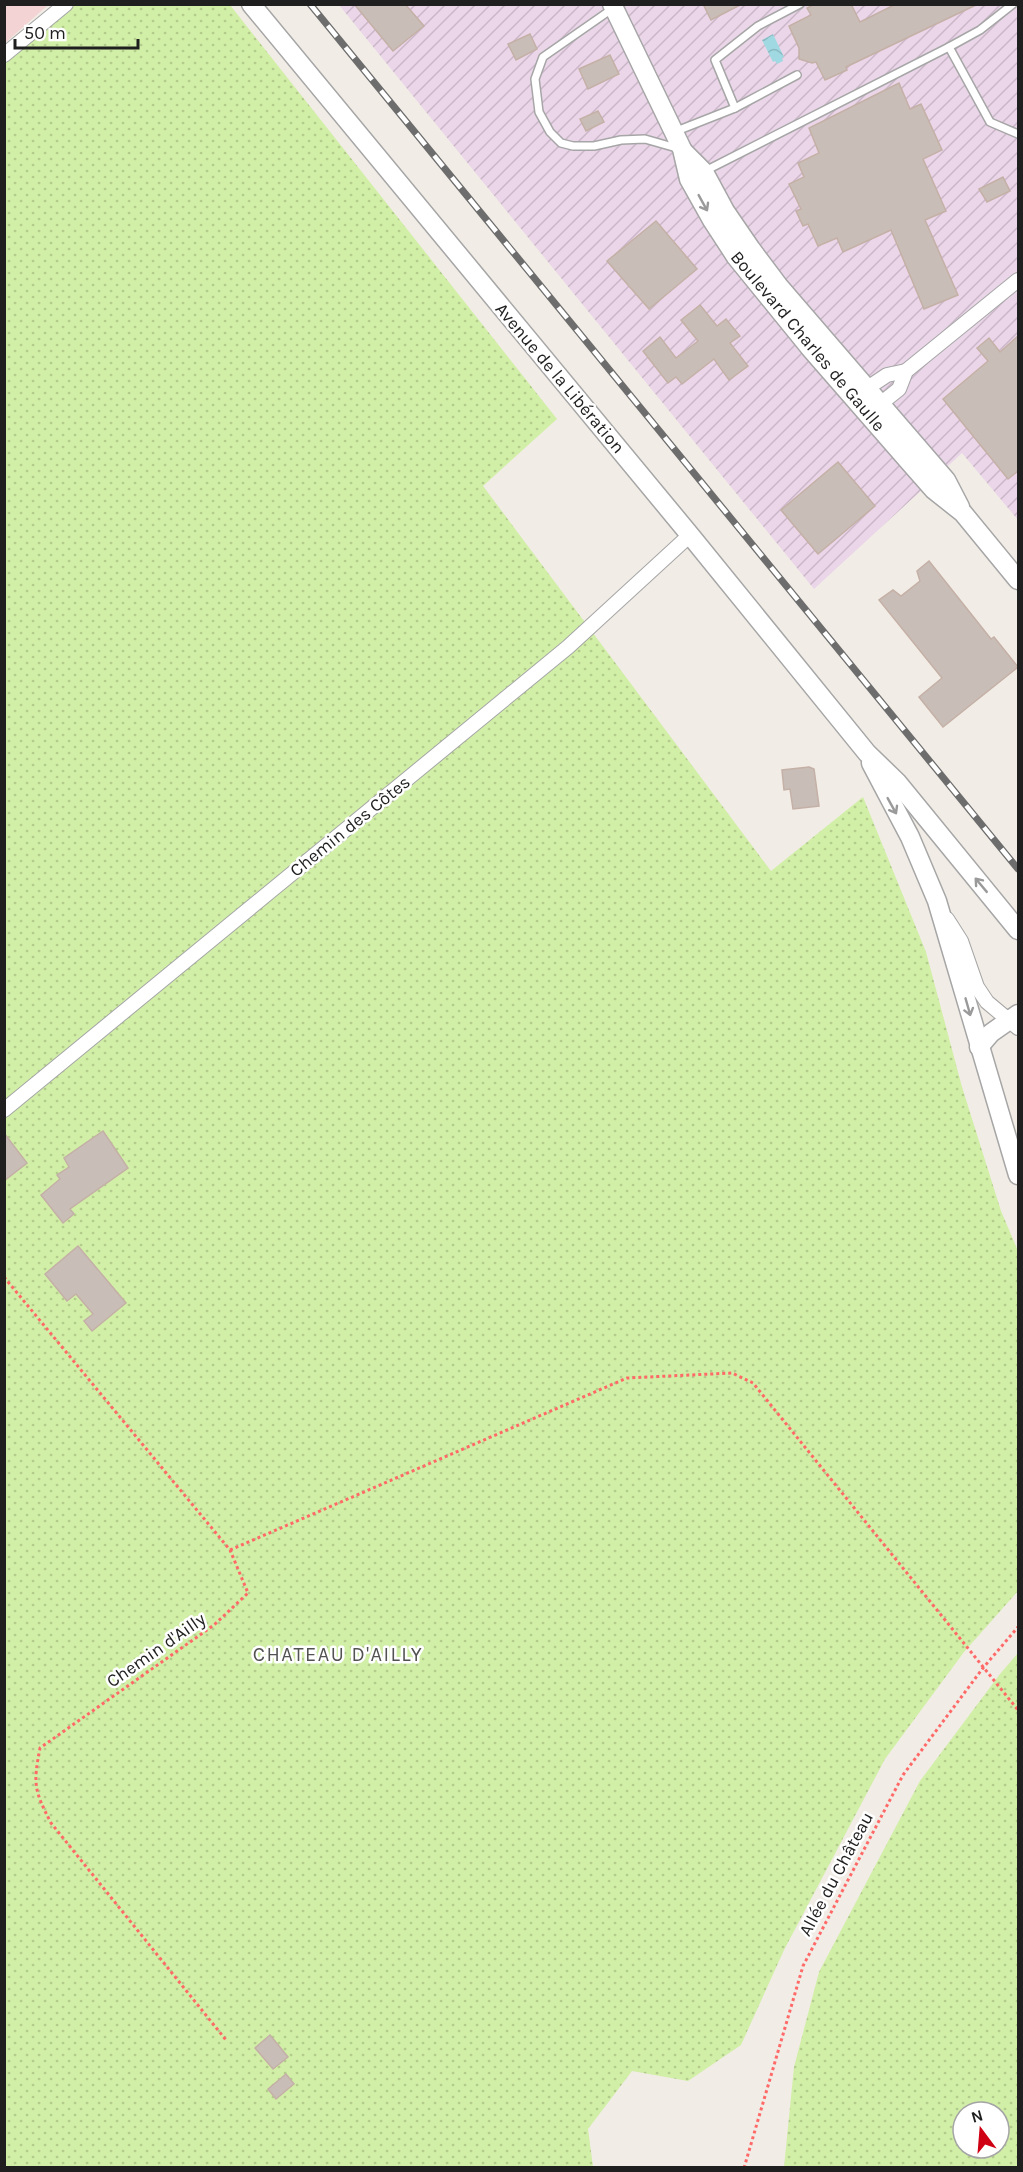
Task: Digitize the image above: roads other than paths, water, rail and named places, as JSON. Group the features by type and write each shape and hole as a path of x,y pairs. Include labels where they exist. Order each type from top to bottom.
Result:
{"street":[{"path":"4,55 66,4"},
{"name":"Avenue de la Libération","path":"251,4 867,753"},
{"name":"Boulevard Charles de Gaulle","path":"613,6 697,176 860,393 946,480 963,513 1018,580"},
{"path":"860,393 886,375 906,371 1018,280"},
{"path":"874,409 899,389 906,371"},
{"name":"Chemin des Côtes","path":"4,1110 568,647 690,536"},
{"path":"867,753 910,837 937,901 1018,1175"},
{"path":"867,753 897,782 1018,930"},
{"path":"937,901 961,941 977,987 987,1002 1015,1021 992,1033 979,1047"}],"lane":[{"path":"735,108 715,60 759,26 800,4"},
{"path":"697,176 949,47 980,30 1013,4"},
{"path":"613,6 543,57 535,78 539,112 550,132 561,143 567,145 594,146 621,140 645,139 682,149"},
{"path":"949,47 990,122 1018,134"},
{"path":"674,132 735,108 796,75"}],"water":[{"path":"773,34 784,57 783,61 777,64 773,62 762,40"}],"railway":[{"path":"310,4 1018,869"}],"district":[{"name":"CHATEAU D'AILLY","path":"338,1654"}]}
